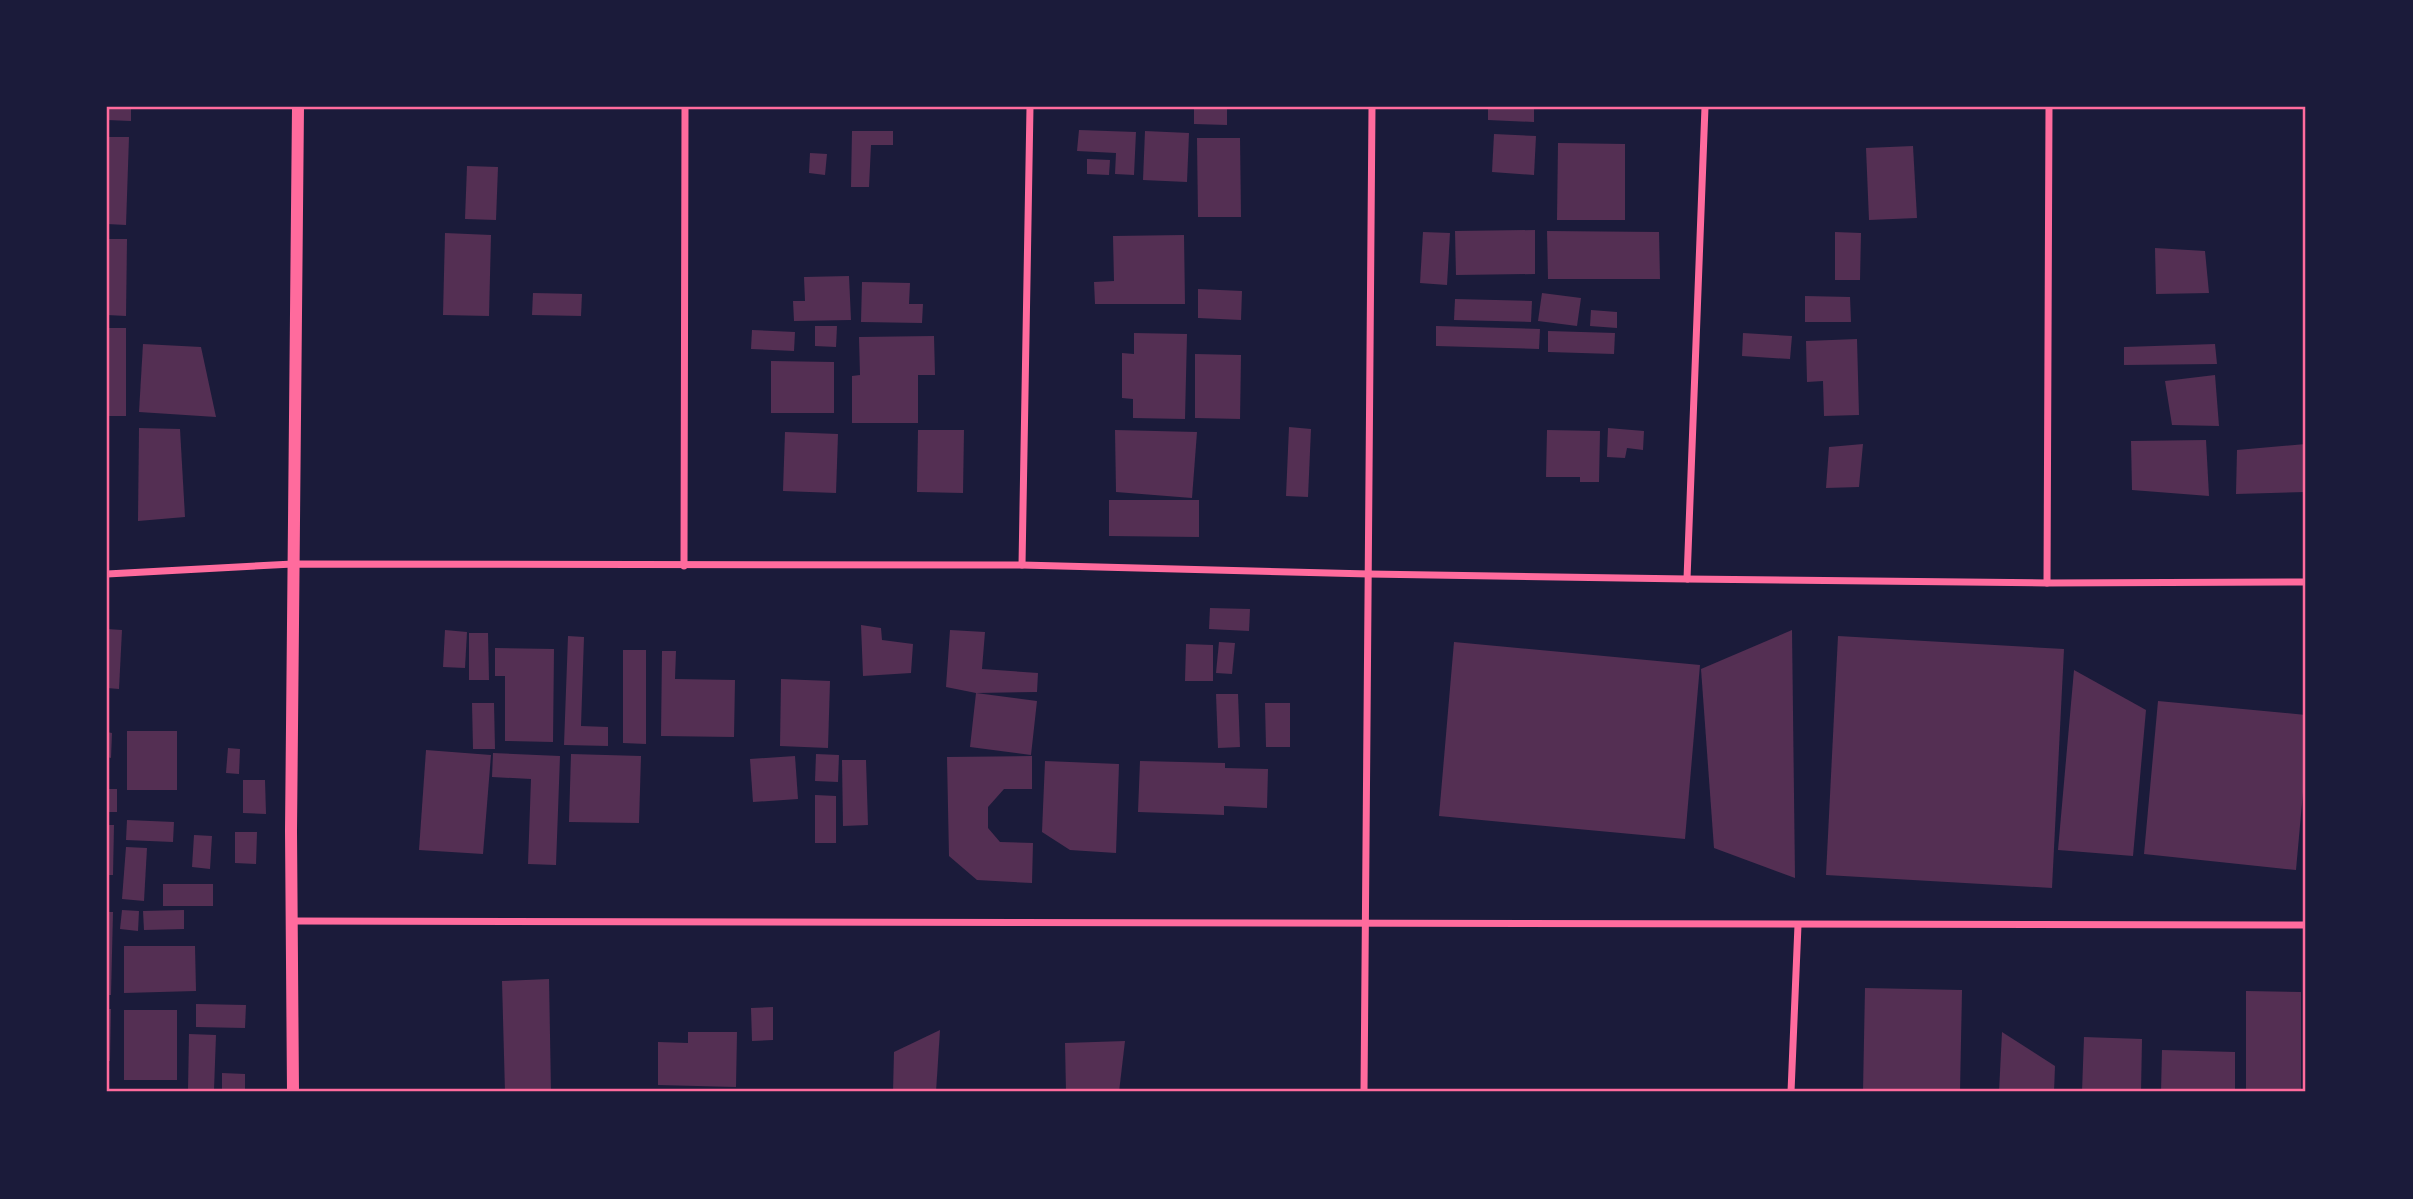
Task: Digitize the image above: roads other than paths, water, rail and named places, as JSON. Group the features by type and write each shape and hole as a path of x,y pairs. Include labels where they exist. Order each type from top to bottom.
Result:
{"street":[{"path":"293,1092 291,831 298,107"},
{"path":"684,566 685,107"},
{"path":"1021,565 1030,107"},
{"path":"1364,1092 1372,107"},
{"path":"1688,579 1705,107"},
{"path":"2047,583 2049,107"},
{"path":"107,574 293,564 1021,565 1688,579 2047,583 2306,582"},
{"path":"293,921 2306,925"},
{"path":"1791,1092 1798,925"}]}
